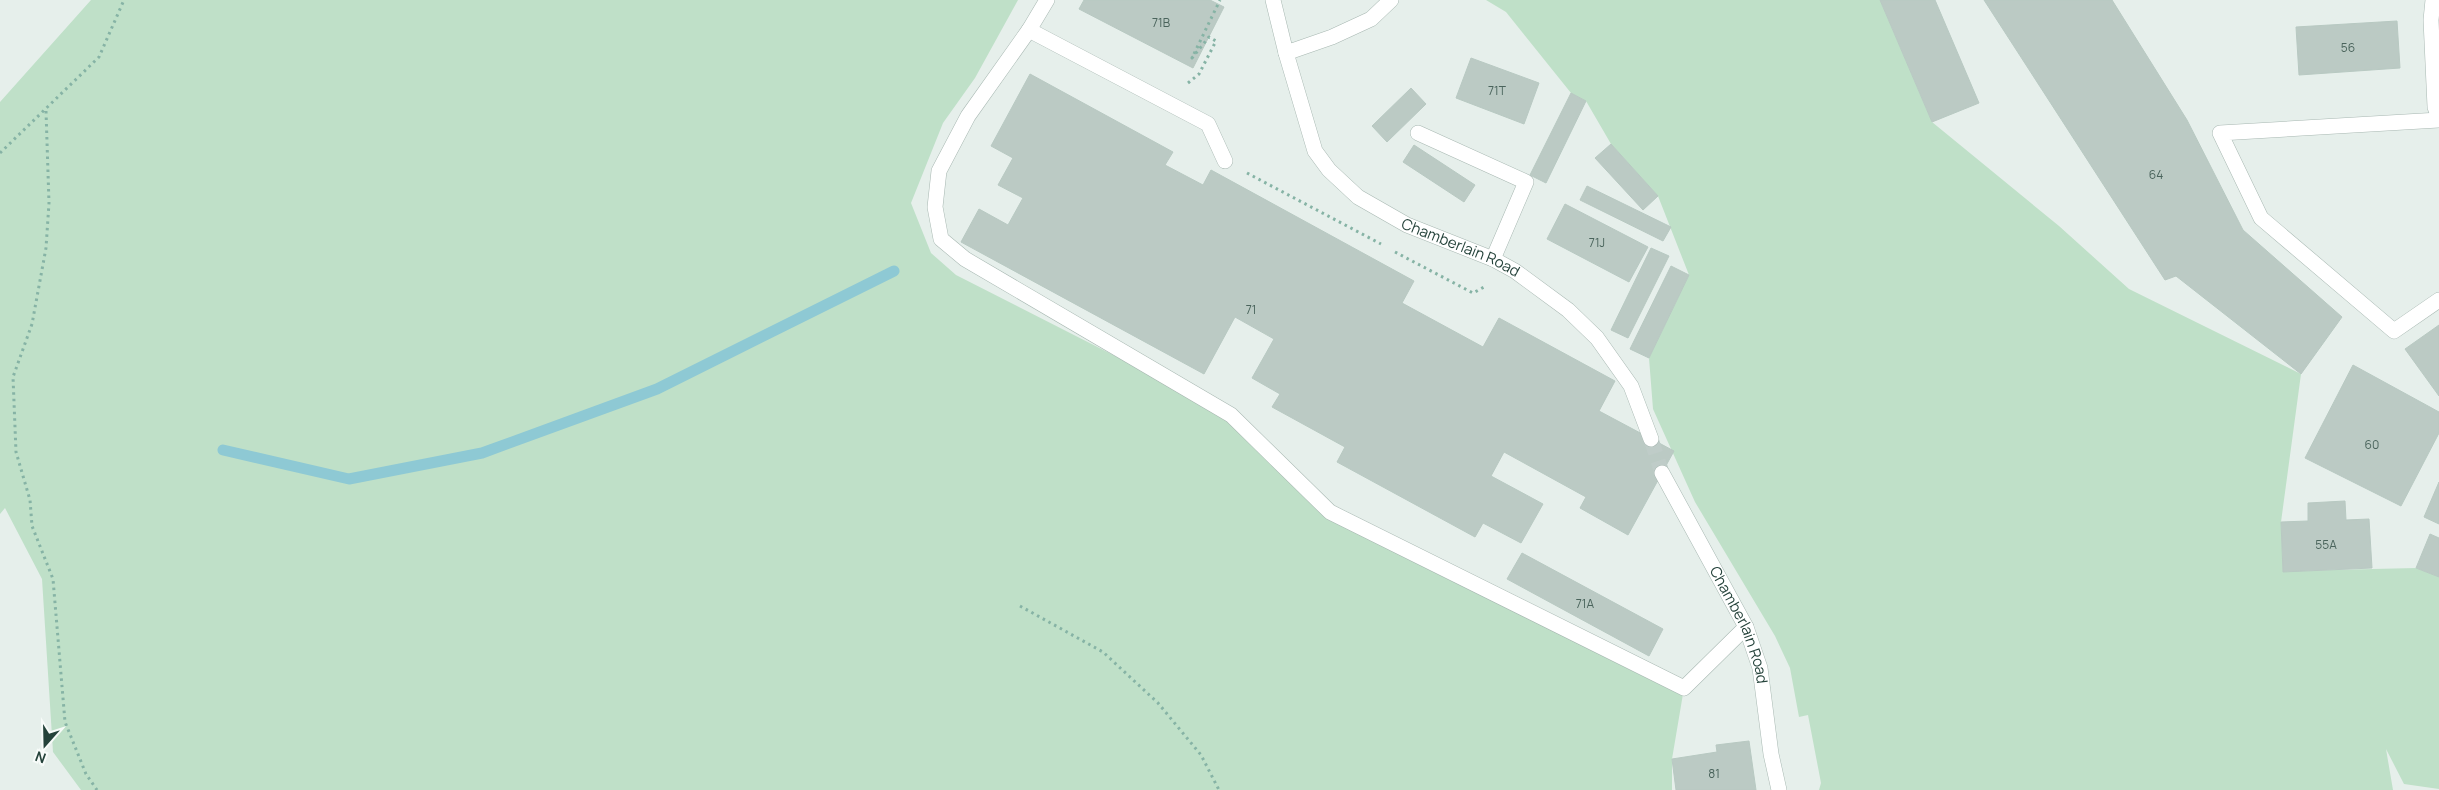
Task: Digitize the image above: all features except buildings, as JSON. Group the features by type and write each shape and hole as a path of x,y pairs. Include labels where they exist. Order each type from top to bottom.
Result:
{"lane":[{"path":"1047,0 1029,30 968,116 939,172 934,207 941,239 964,259 1231,415 1330,512 1684,688 1746,627"},
{"name":"Chamberlain Road","path":"1273,0 1286,54 1315,151 1329,170 1358,197 1407,225 1493,259 1515,270 1568,310 1597,338 1631,386 1651,439"},
{"path":"1286,54 1332,38 1371,19 1391,0"},
{"path":"2433,0 2435,107 2439,119 2220,133 2261,218 2394,331 2439,300"},
{"path":"1029,30 1164,103 1208,124 1225,161"},
{"path":"1418,133 1526,182 1493,259"},
{"name":"Chamberlain Road","path":"1662,473 1746,627 1760,668 1771,754 1779,790"}],"path":[{"path":"0,153 46,111 99,57 124,0"},
{"path":"1164,103 1199,74 1216,42 1208,37 1192,58 1220,0"},
{"path":"46,111 49,203 46,248 32,324 13,378 16,452 30,500 32,526 53,579 65,722 86,774 97,790"},
{"path":"1020,606 1103,652 1158,703 1201,755 1219,790"}],"green space":[{"path":"91,0 1018,0 975,78 943,123 911,203 931,253 956,275 1231,415 1330,512 1684,688 1672,759 1672,790 81,790 53,752 42,579 5,508 0,514 0,102"},
{"path":"1486,0 1880,0 1932,122 2059,226 2129,289 2301,374 2281,522 2283,571 2416,568 2439,577 2439,789 2404,784 2386,749 2393,790 1819,790 1821,783 1808,715 1799,717 1790,668 1775,636 1695,502 1653,409 1649,358 1689,275 1658,196 1611,144 1586,101 1571,93 1506,12"}],"waterway":[{"path":"223,450 349,479 482,453 657,389 894,271"}],"tunnel":[{"path":"1651,439 1662,473"}]}
